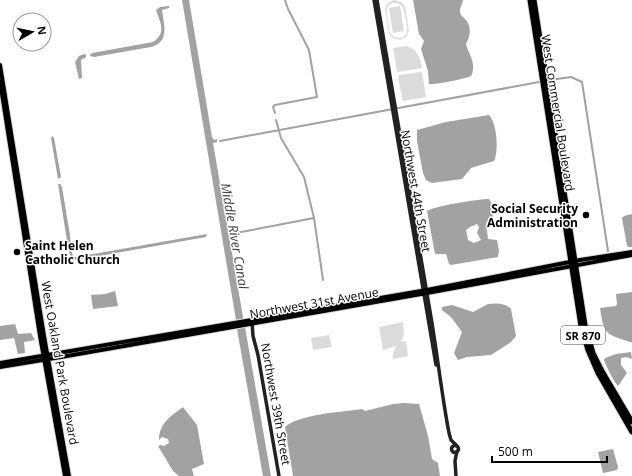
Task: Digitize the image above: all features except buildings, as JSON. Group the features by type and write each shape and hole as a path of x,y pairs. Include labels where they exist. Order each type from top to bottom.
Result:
{"highway":[{"name":"West Commercial Boulevard","path":"530,0 546,105 585,325 593,353 607,381 632,422"},
{"name":"West Commercial Boulevard","path":"534,0 555,131 581,326 588,350 598,373 632,432"},
{"path":"546,105 549,110 552,128 555,131"}],"main road":[{"name":"West Oakland Park Boulevard","path":"0,64 34,296 54,403 65,476"},
{"name":"West Oakland Park Boulevard","path":"0,81 21,189 46,358"},
{"path":"17,184 21,189"},
{"name":"Northwest 31st Avenue","path":"0,367 425,292 632,252"},
{"name":"Northwest 31st Avenue","path":"573,264 632,256"},
{"path":"34,296 38,300"},
{"name":"Northwest 31st Avenue","path":"0,363 46,358"},
{"name":"West Oakland Park Boulevard","path":"54,403 69,476"}],"street":[{"name":"Northwest 44th Street","path":"374,0 393,105"},
{"name":"Northwest 44th Street","path":"377,0 394,113 440,385 455,461 456,476"},
{"name":"Northwest 39th Street","path":"249,322 258,355 279,476"},
{"path":"451,440 457,448 455,452 452,449"},
{"name":"Northwest 44th Street","path":"455,461 457,448"}],"shaded area":[{"path":"182,0 189,0 212,137 214,140 217,139 217,142 213,143 228,230 234,234 230,236 230,241 243,319 236,320"},
{"path":"394,0 401,2 405,6 409,30 406,37 400,40 393,38 389,34 385,9 387,4","holes":["398,3 403,7 407,25 406,33 400,38 391,34 387,14 387,8 389,5"]},
{"path":"413,0 463,0 460,10 470,29 469,38 466,44 473,64 473,72 471,76 450,82 429,84 428,71 421,49 424,41 419,34"},
{"path":"169,6 169,8 162,10 164,32 161,41 157,44 151,47 94,57 90,56 92,53 153,42 160,35 161,31 156,10 160,7"},
{"path":"400,6 404,31 393,33 389,8"},
{"path":"406,46 410,47 416,52 422,68 398,72 393,48"},
{"path":"84,54 86,57 81,60 82,78 79,79 75,62 79,56"},
{"path":"422,72 426,97 403,101 398,78 399,75"},
{"path":"489,115 494,124 497,144 494,161 471,168 462,179 432,183 426,180 423,173 417,141 417,130 446,122"},
{"path":"52,136 54,138 61,177 58,179 51,138"},
{"path":"58,184 62,187 71,246 68,245 67,241"},
{"path":"489,199 491,202 493,218 486,223 488,239 497,240 499,251 498,257 451,265 449,264 446,254 435,254 427,211 467,201","holes":["477,224 479,227 477,233 481,240 474,243 468,240 466,230"]},
{"path":"632,214 632,247 629,247 627,246 622,218"},
{"path":"207,234 206,237 77,260 71,259 69,251 71,250 73,256 76,257"},
{"path":"115,291 118,306 93,309 91,295 105,294"},
{"path":"632,292 632,342 630,342 615,337 607,332 603,323 600,308 616,306 616,294"},
{"path":"488,304 500,304 511,309 516,336 511,342 491,355 467,357 458,360 454,353 462,332 451,317 442,310 442,307 452,305 473,312"},
{"path":"403,322 404,335 401,342 406,341 408,356 393,359 393,353 396,346 383,350 379,327"},
{"path":"15,324 18,334 31,333 35,340 24,342 25,353 18,354 14,338 0,340 0,326"},
{"path":"245,327 271,476 263,476 237,329"},
{"path":"329,335 332,347 313,350 311,338"},
{"path":"631,352 632,359 626,357 621,358 621,365 627,373 618,386 611,376 604,360 605,358 616,354"},
{"path":"393,404 419,404 428,436 432,459 438,463 440,476 293,476 285,427 300,419 311,416 362,409 365,411"},
{"path":"183,407 197,425 204,464 192,469 194,476 179,476 173,471 158,446 164,446 169,443 168,439 162,437 159,440 163,424"},
{"path":"613,449 618,467 617,470 603,473 598,452"}],"waterway":[{"path":"275,113 273,107 275,105 317,97 309,50 285,0"},
{"path":"550,80 571,77 582,82 608,251"},
{"path":"220,141 539,82"},
{"name":"Middle River Canal","path":"236,233 314,218 304,177 281,138 276,120"},
{"path":"314,218 323,280"}],"place":[{"name":"Social Security Administration","path":"586,215"},
{"name":"Saint Helen Catholic Church","path":"17,252"}]}
